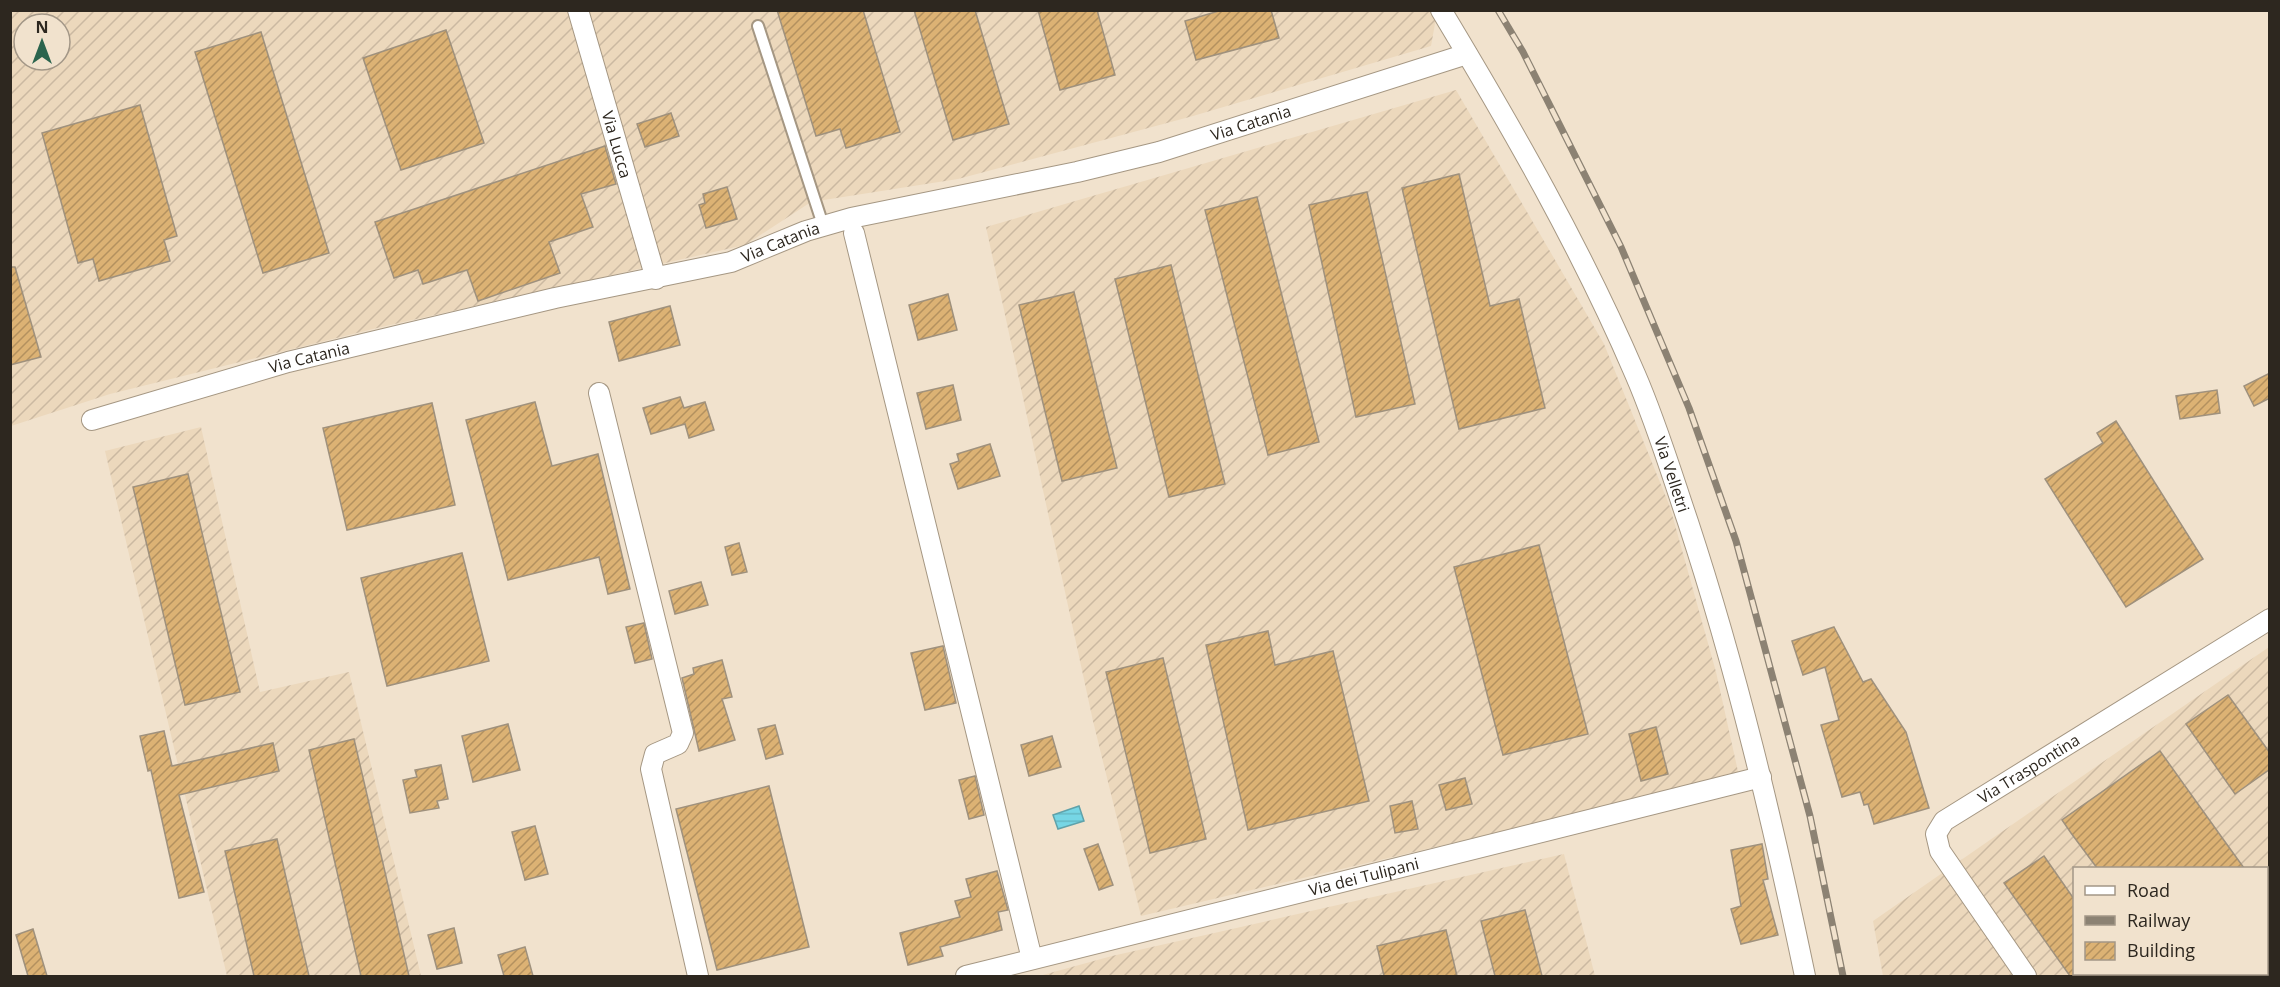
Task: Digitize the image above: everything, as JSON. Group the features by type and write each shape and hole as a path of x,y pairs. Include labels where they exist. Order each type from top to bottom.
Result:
{"street":[{"name":"Via Lucca","path":"578,10 656,279"},
{"name":"Via Velletri","path":"1441,10 1548,197 1598,294 1636,376 1704,573 1761,777 1805,976"},
{"name":"Via Catania","path":"92,420 288,362 555,298 656,279 743,258 823,225 1077,172 1159,152 1467,54"},
{"path":"854,233 1032,959"},
{"path":"599,393 683,733 678,744 655,754 651,769 698,976"},
{"name":"Via Traspontina","path":"2026,976 1940,851 1936,834 1944,821 2270,619"},
{"name":"Via dei Tulipani","path":"966,976 1761,777"}],"lane":[{"path":"758,26 823,225"}],"shaded area":[{"path":"1431,10 1436,18 1431,46 1193,116 958,179 811,202 745,245 377,328 110,394 11,426 11,11"},
{"path":"1456,90 1604,344 1670,507 1716,672 1739,776 1141,916 1093,721 986,227"},
{"path":"201,427 260,692 349,672 421,976 227,976 105,451"},
{"path":"2269,647 2269,976 1883,976 1873,921"},
{"path":"1564,854 1595,976 1039,976 1112,956"}],"water":[{"path":"1079,806 1084,821 1058,829 1053,815"}],"building":[{"path":"777,10 863,10 900,132 846,148 840,129 816,136"},
{"path":"914,10 975,10 1009,124 953,140"},
{"path":"1038,10 1097,10 1115,75 1060,90"},
{"path":"1222,10 1271,10 1279,38 1196,60 1185,21"},
{"path":"446,30 484,143 401,170 363,58"},
{"path":"261,32 329,253 263,273 195,52"},
{"path":"140,105 177,236 164,240 170,261 99,281 93,259 78,263 42,133"},
{"path":"671,113 679,136 645,147 637,124"},
{"path":"605,146 616,184 581,194 593,227 549,242 560,273 478,301 467,270 423,284 418,270 394,278 375,222"},
{"path":"1459,174 1490,306 1519,299 1545,408 1459,429 1402,188"},
{"path":"727,187 737,219 706,228 699,205 705,203 703,194"},
{"path":"1367,192 1415,404 1356,417 1309,205"},
{"path":"1257,197 1319,442 1268,455 1205,210"},
{"path":"1171,265 1225,484 1169,497 1115,279"},
{"path":"10,267 15,267 41,357 10,365"},
{"path":"1074,292 1117,468 1062,481 1019,305"},
{"path":"948,294 957,330 918,340 909,305"},
{"path":"670,306 680,345 619,361 609,322"},
{"path":"2270,373 2270,398 2254,406 2244,386"},
{"path":"953,385 961,420 926,429 917,393"},
{"path":"2217,390 2220,413 2180,419 2176,396"},
{"path":"680,397 684,408 705,402 714,430 689,438 685,424 651,434 643,408"},
{"path":"535,402 552,466 598,454 630,589 608,594 599,557 508,580 466,420"},
{"path":"432,403 455,505 347,530 323,428"},
{"path":"2116,421 2203,559 2126,607 2045,479 2103,443 2097,433"},
{"path":"990,444 1000,476 958,489 950,464 959,461 957,454"},
{"path":"188,474 240,692 185,705 133,487"},
{"path":"739,543 747,572 732,575 725,547"},
{"path":"1539,545 1588,734 1503,755 1454,567"},
{"path":"462,553 489,661 387,686 361,578"},
{"path":"701,582 708,605 675,614 669,591"},
{"path":"644,623 652,659 635,663 626,627"},
{"path":"1834,627 1863,682 1871,679 1906,732 1929,808 1874,824 1868,804 1864,805 1860,792 1842,797 1821,725 1839,720 1825,667 1803,675 1792,641"},
{"path":"1268,631 1275,665 1333,651 1369,801 1248,830 1206,645"},
{"path":"943,646 956,703 925,710 911,653"},
{"path":"1163,658 1206,839 1150,853 1106,672"},
{"path":"722,660 732,697 722,699 735,740 699,751 682,678 694,674 693,668"},
{"path":"2228,695 2270,753 2270,769 2235,794 2186,724"},
{"path":"508,724 520,770 473,782 462,736"},
{"path":"775,725 783,754 766,759 758,729"},
{"path":"1656,727 1668,774 1641,781 1629,734"},
{"path":"164,731 172,766 273,743 279,771 179,795 204,892 179,898 151,770 148,771 140,736"},
{"path":"1052,736 1061,767 1029,776 1021,745"},
{"path":"354,739 409,976 361,976 309,750"},
{"path":"2160,751 2243,867 2096,867 2062,820"},
{"path":"441,765 448,799 437,801 439,808 410,813 403,780 417,777 415,770"},
{"path":"975,776 984,815 969,819 959,780"},
{"path":"1465,778 1472,804 1446,810 1439,785"},
{"path":"769,786 809,947 717,970 676,809"},
{"path":"1412,801 1418,829 1395,833 1390,806"},
{"path":"535,826 548,874 525,880 512,832"},
{"path":"277,839 309,976 254,976 225,851"},
{"path":"1098,844 1113,885 1099,890 1084,849"},
{"path":"1762,844 1768,879 1763,880 1778,935 1741,944 1731,909 1741,906 1731,850"},
{"path":"2044,856 2073,898 2074,976 2070,976 2004,883"},
{"path":"997,871 1008,910 998,912 1002,930 940,947 943,956 908,965 900,933 960,917 955,901 971,897 966,879"},
{"path":"1525,910 1542,976 1495,976 1481,921"},
{"path":"454,928 462,963 437,969 428,935"},
{"path":"33,929 47,976 28,976 16,935"},
{"path":"1446,930 1457,976 1384,976 1377,946"},
{"path":"525,947 533,976 504,976 498,955"}],"railway":[{"path":"1498,10 1523,52 1621,247 1689,408 1736,541 1810,816 1843,976"}]}
